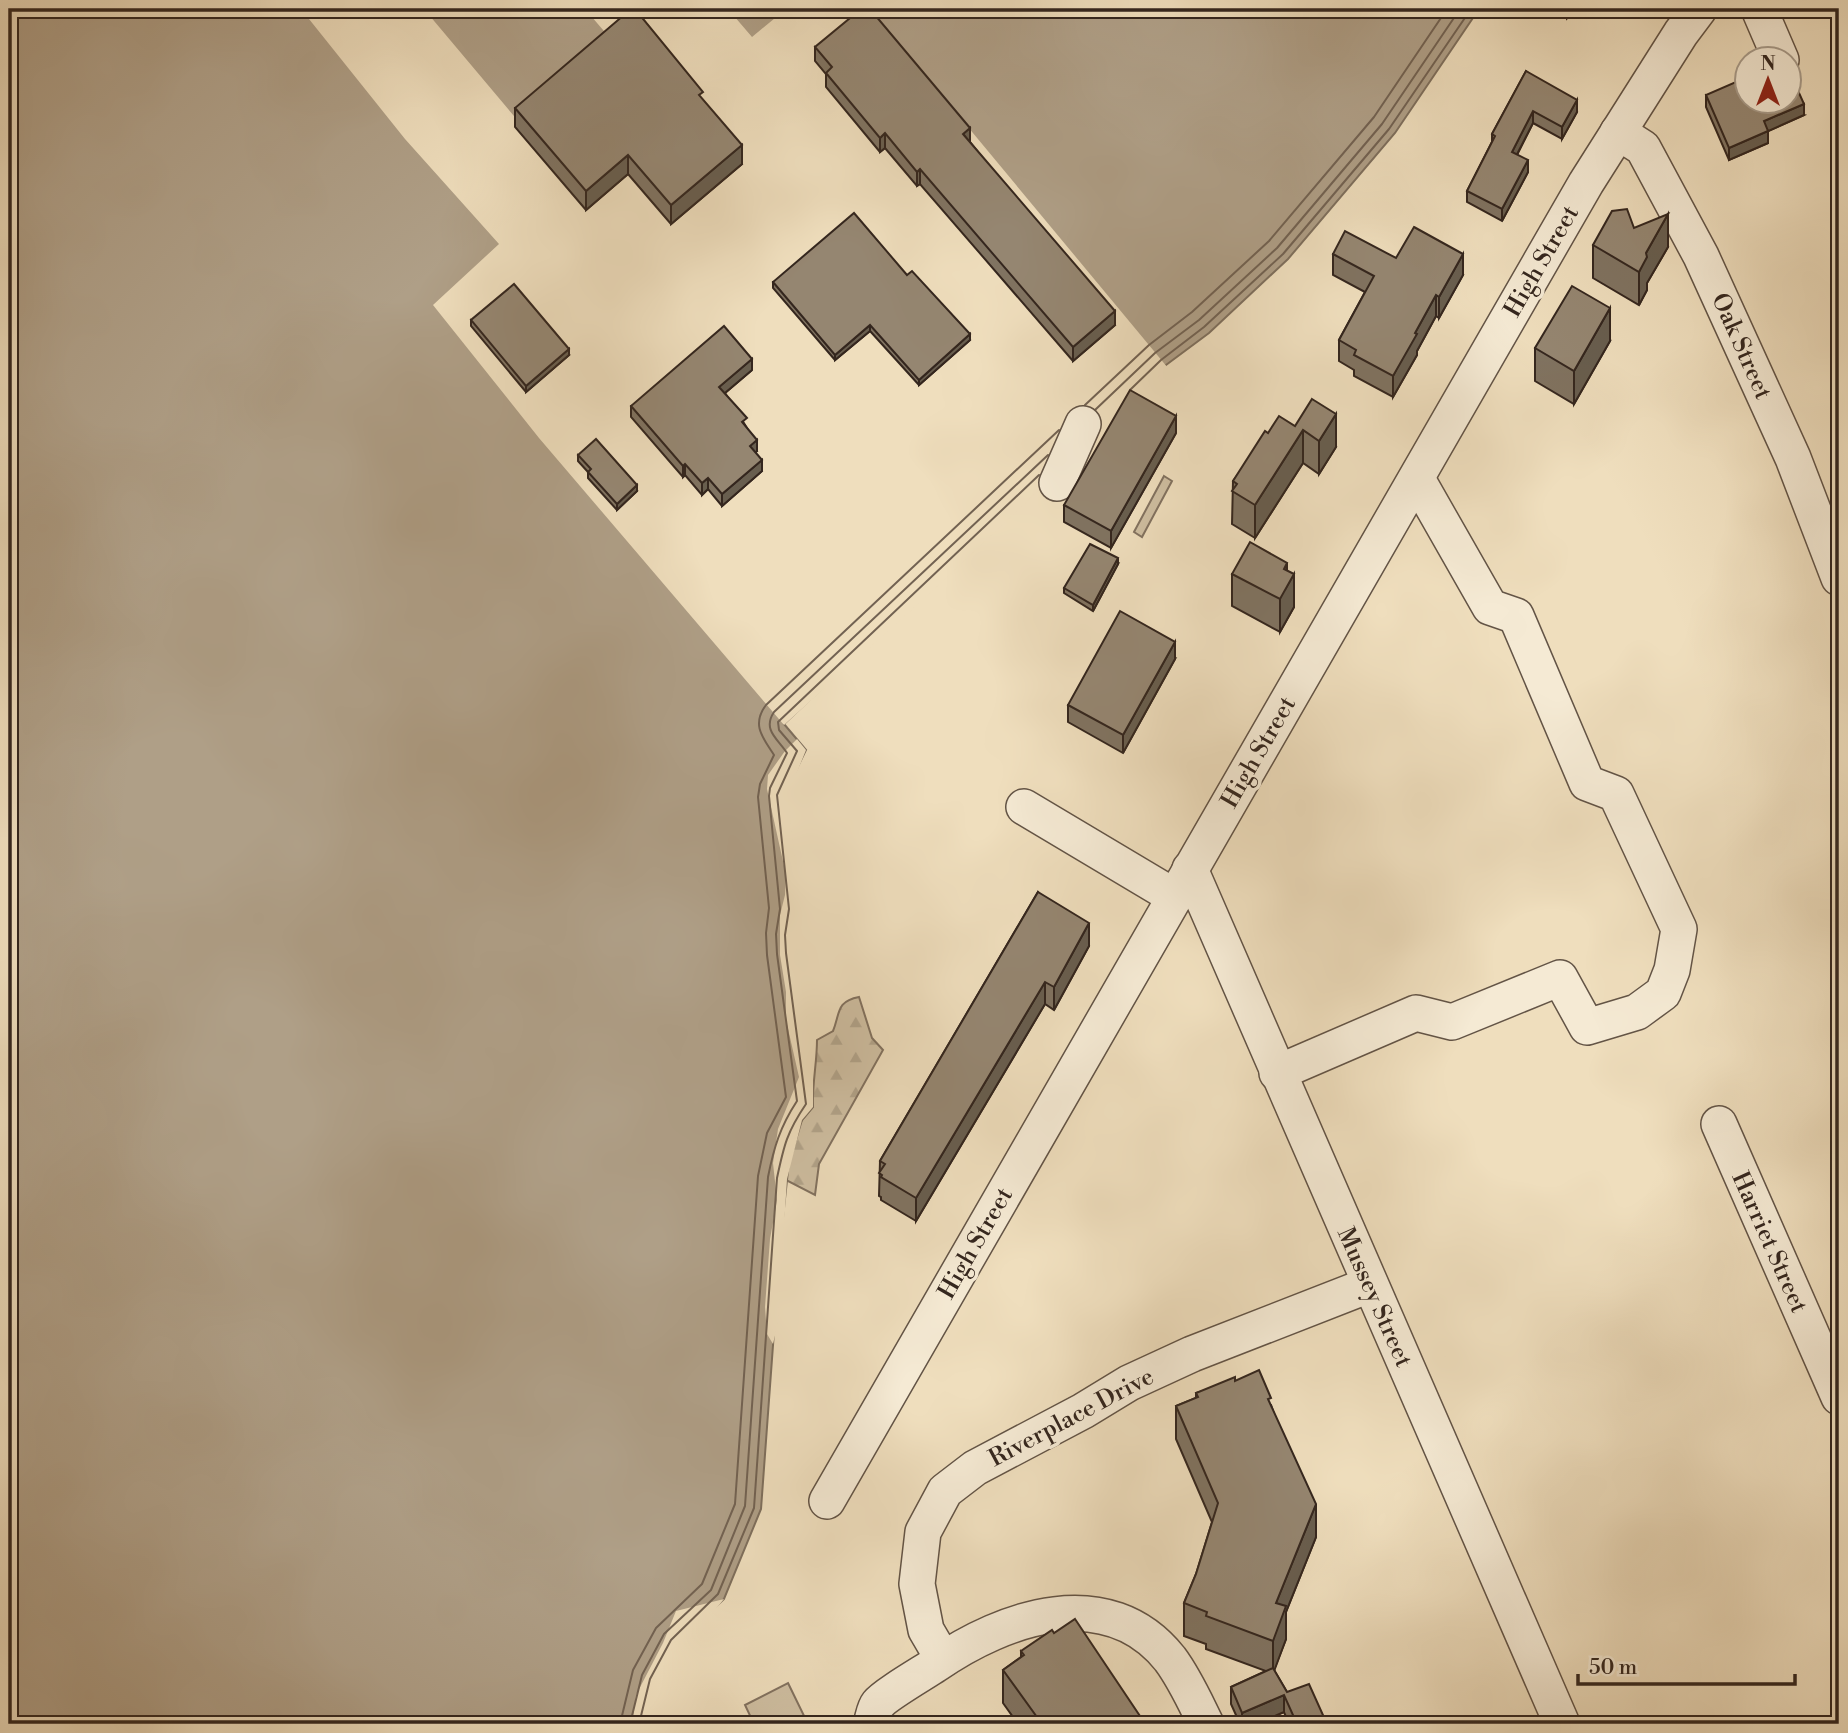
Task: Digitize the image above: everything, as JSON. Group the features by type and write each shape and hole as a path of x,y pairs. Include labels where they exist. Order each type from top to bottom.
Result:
{"street":[{"name":"High Street","path":"827,1501 1418,479 1579,194 1699,9"},
{"path":"1759,9 1776,46"},
{"name":"Oak Street","path":"1618,132 1643,148 1701,256 1793,457 1839,578"},
{"path":"1057,483 1083,424"},
{"path":"1277,1073 1416,1013 1452,1022 1560,978 1587,1027 1637,1012 1663,993 1672,970 1679,929 1616,794 1587,783 1516,616 1490,607 1418,479"},
{"path":"1024,807 1183,883"},
{"name":"Mussey Street","path":"1183,883 1277,1073 1562,1724"},
{"name":"Harriet Street","path":"1719,1125 1839,1397"},
{"name":"Riverplace Drive","path":"943,1659 926,1630 917,1584 923,1532 945,1491 975,1468 1083,1411 1129,1382 1192,1354 1369,1285"},
{"path":"871,1724 877,1704 943,1659 1035,1616 1068,1612 1114,1618 1135,1628 1169,1658 1189,1689 1206,1724"}],"green space":[{"path":"1164,476 1172,481 1142,537 1134,532"},
{"path":"859,997 872,1038 883,1050 819,1164 815,1195 784,1179 802,1120 813,1107 817,1040 833,1031 843,1005"},
{"path":"788,1683 808,1724 754,1724 745,1705"}],"water":[{"path":"9,9 1479,9 1395,133 1288,259 1209,333 1166,365 784,724 806,750 784,795 792,936 813,1107 802,1120 791,1143 781,1236 761,1509 724,1599 677,1644 656,1682 645,1724 9,1724"}],"pier":[{"path":"301,9 424,9 519,122 677,116 585,9 728,9 752,37 786,9 870,9 1168,368 928,595 784,725 539,438 433,305 499,244 405,139"},
{"path":"797,739 806,750 788,795 798,892 796,944 813,1066 813,1107 802,1120 787,1179 778,1323 773,1344 767,1334 765,1307 770,1239 777,1200 773,1163 778,1129 799,1077 786,1020 786,992 780,955 780,915 786,875 767,789 768,775"},
{"path":"724,1599 707,1620 679,1646 659,1684 649,1724 632,1724 636,1695 676,1611"}],"building":[{"path":"631,9 635,9 703,92 699,95 742,145 671,205 628,155 586,191 515,108"},
{"path":"861,9 870,9 970,128 963,134 1115,311 1073,347 920,169 917,172 885,133 880,138 826,73 832,67 815,47"},
{"path":"1526,71 1577,100 1562,127 1533,111 1512,152 1528,160 1502,209 1467,191 1495,136 1492,134"},
{"path":"1732,84 1732,116 1776,116 1764,121 1768,131 1729,148 1706,95"},
{"path":"1627,209 1634,228 1668,214 1646,253 1647,257 1639,272 1593,245 1612,211"},
{"path":"854,213 907,275 912,271 970,334 919,380 870,325 835,355 773,282"},
{"path":"1414,227 1463,254 1439,297 1436,295 1393,376 1354,355 1356,350 1339,340 1374,276 1333,254 1345,231 1396,258"},
{"path":"514,284 569,349 526,386 471,320"},
{"path":"1572,286 1610,308 1574,371 1535,348"},
{"path":"724,326 752,359 719,387 747,418 742,422 757,440 750,446 762,460 722,494 708,478 702,483 685,464 683,466 631,406"},
{"path":"1130,390 1176,416 1111,531 1064,505"},
{"path":"1312,399 1336,414 1319,441 1303,430 1255,505 1232,491 1237,484 1233,481 1265,431 1268,433 1279,416 1295,426"},
{"path":"596,439 637,485 617,504 588,472 591,469 578,455"},
{"path":"1250,542 1287,563 1284,569 1294,574 1280,599 1232,574"},
{"path":"1090,544 1118,558 1093,605 1064,588"},
{"path":"1120,611 1175,642 1123,735 1068,705"},
{"path":"1038,892 1089,923 1054,987 1045,982 916,1198 881,1177 879,1173 885,1164 880,1161"},
{"path":"1259,1370 1271,1398 1268,1399 1316,1504 1276,1603 1286,1606 1273,1641 1206,1616 1207,1612 1184,1603 1218,1503 1176,1406 1198,1397 1196,1393 1235,1377 1235,1381"},
{"path":"1075,1619 1147,1724 1042,1724 1003,1670 1024,1655 1021,1651 1052,1630 1054,1633"},
{"path":"1273,1668 1287,1692 1309,1684 1327,1724 1297,1724 1284,1695 1242,1713 1231,1687"}]}
